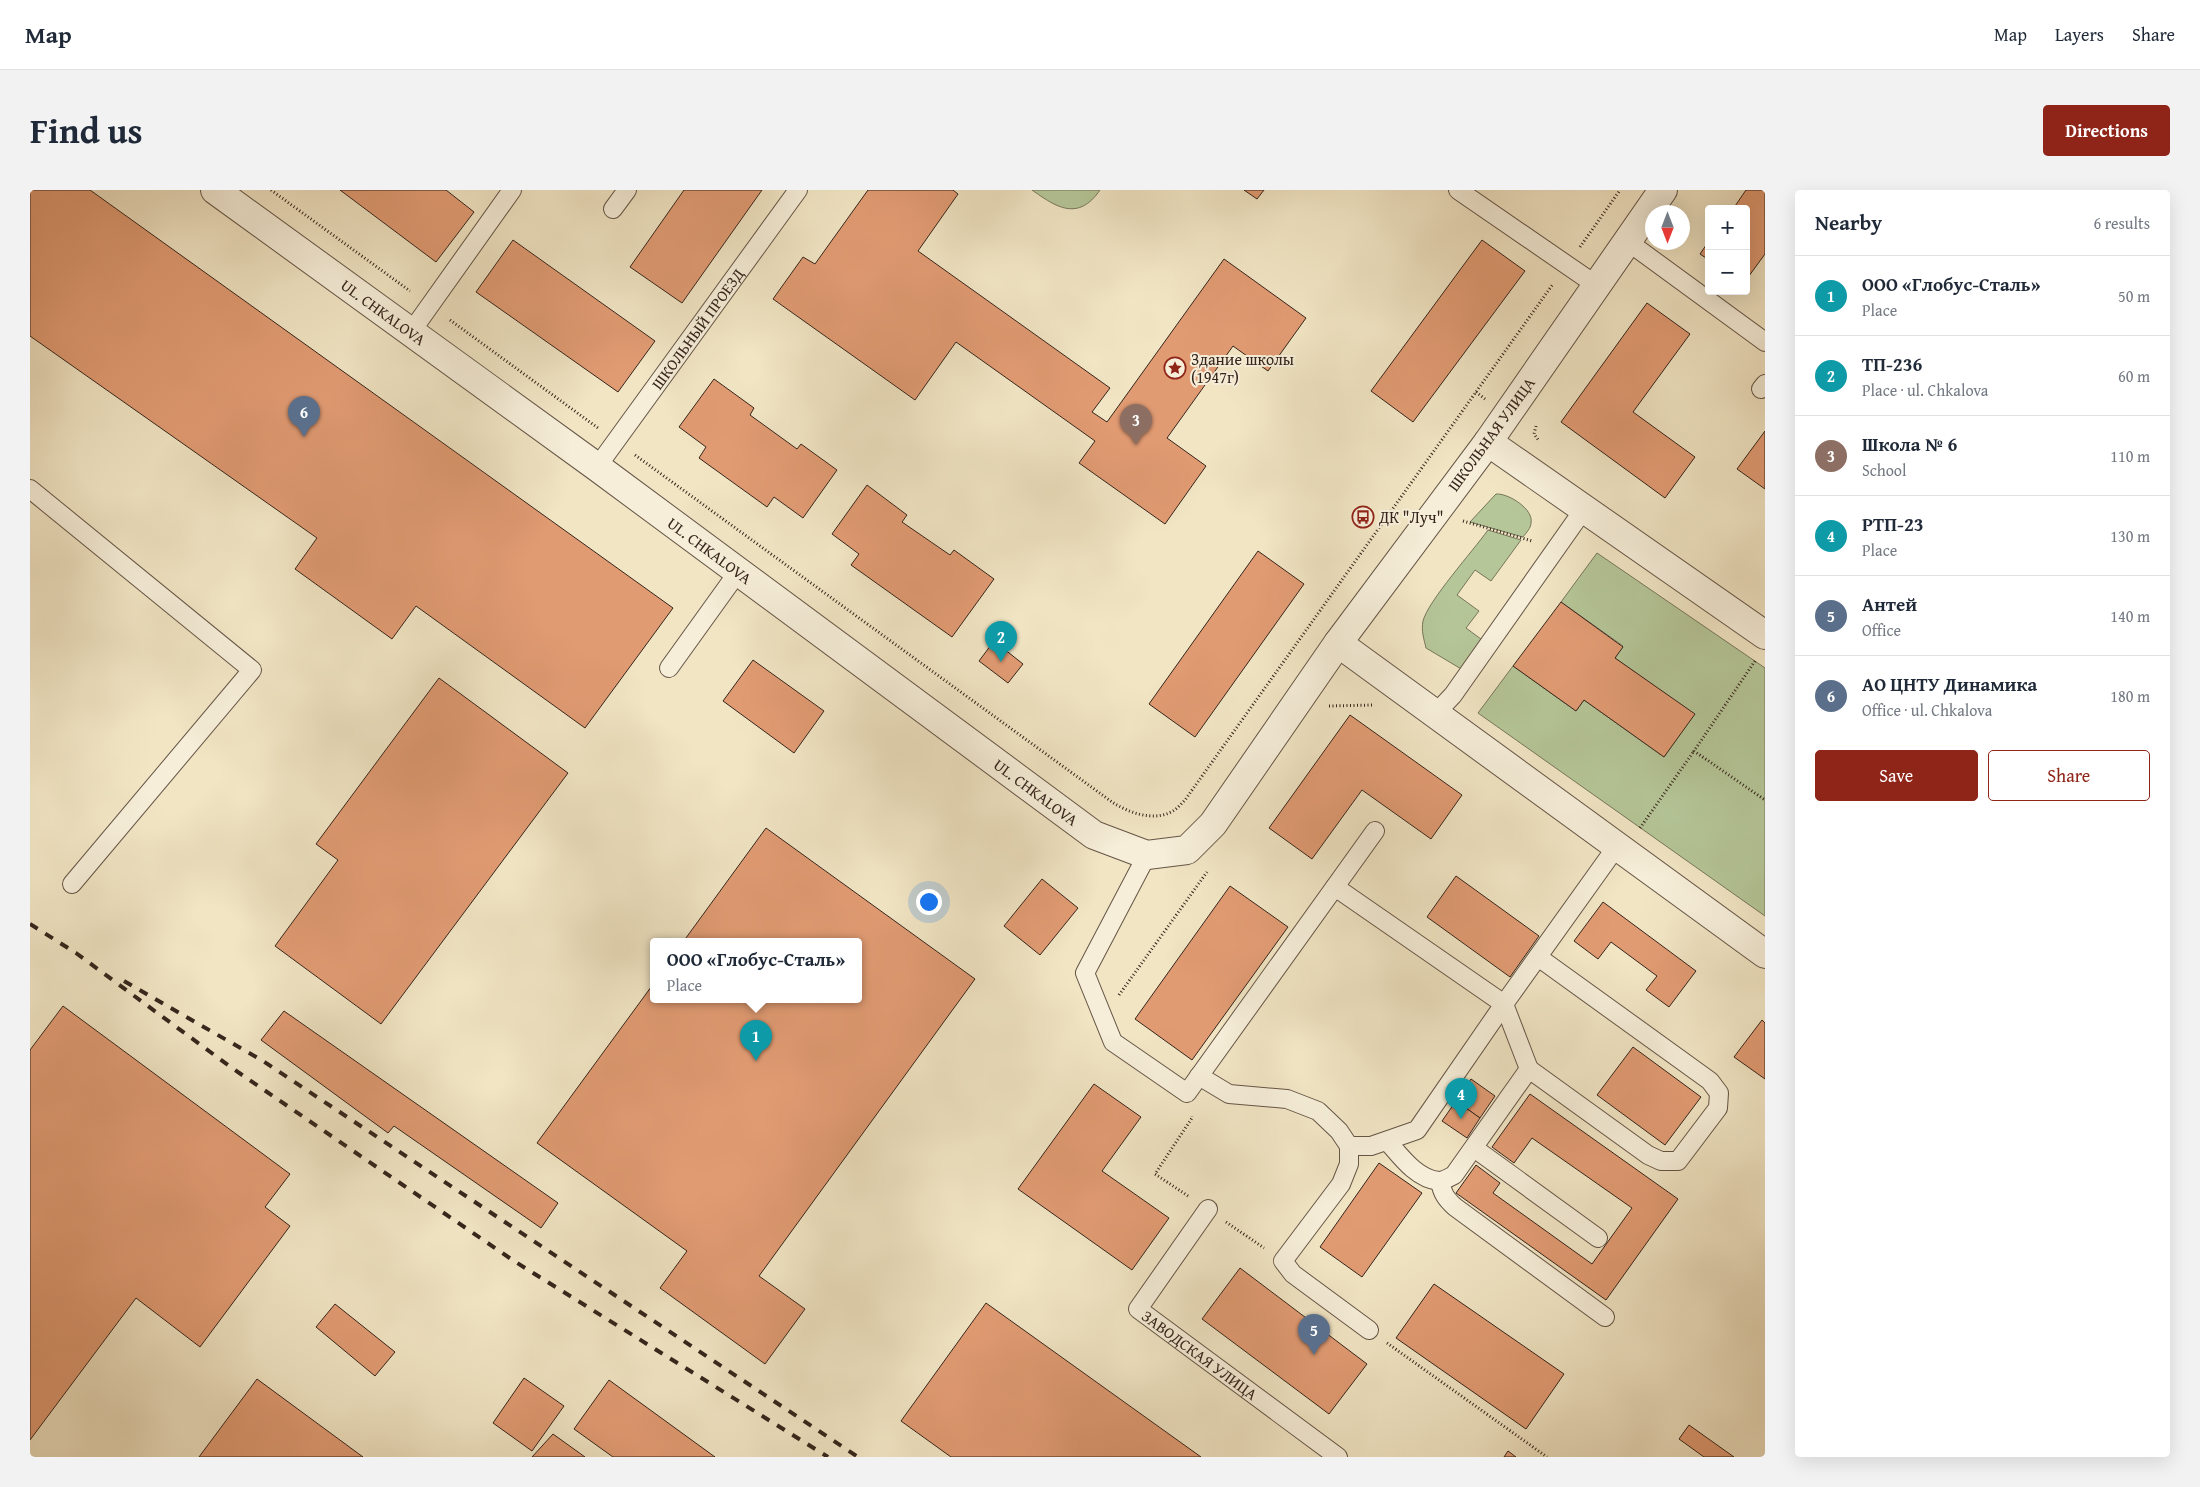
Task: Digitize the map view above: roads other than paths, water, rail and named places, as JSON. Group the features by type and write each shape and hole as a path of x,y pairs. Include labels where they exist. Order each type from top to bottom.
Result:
{"street":[{"name":"ШКОЛЬНАЯ УЛИЦА","path":"1147,856 1187,850 1213,824 1338,643 1488,442 1663,190"},
{"name":"UL. CHKALOVA","path":"226,193 411,332 597,467 1094,835 1147,856"},
{"path":"1488,442 1765,636"},
{"path":"1338,643 1765,954"}],"lane":[{"path":"411,332 512,190"},
{"path":"613,209 627,190"},
{"name":"ШКОЛЬНЫЙ ПРОЕЗД","path":"597,467 798,190"},
{"path":"1458,190 1596,285"},
{"path":"1628,241 1765,342"},
{"path":"30,490 252,670 72,884"},
{"path":"1436,714 1453,695 1584,509"},
{"path":"669,668 738,572"},
{"path":"1147,856 1085,973 1113,1042 1187,1093 1375,831"},
{"path":"1349,1146 1370,1146 1388,1142 1417,1130 1617,846"},
{"path":"1335,887 1504,1004 1529,1069 1648,1155 1662,1160 1678,1160 1718,1108 1719,1093 1710,1081 1538,956"},
{"path":"1388,1142 1413,1169 1424,1176 1440,1181 1454,1175 1529,1069"},
{"path":"1200,1076 1229,1094 1286,1099 1318,1111 1339,1131 1349,1146 1349,1164 1341,1184 1284,1261 1293,1274 1369,1330"},
{"path":"1474,1148 1598,1238"},
{"path":"1440,1181 1447,1200 1455,1207 1604,1317"},
{"name":"ЗАВОДСКАЯ УЛИЦА","path":"1208,1209 1138,1309 1338,1457"}],"railway":[{"path":"30,924 76,953 232,1068 514,1261 828,1457"},
{"path":"124,981 263,1061 858,1457"}],"place":[{"name":"Здание школы (1947г)","path":"1175,368"},
{"name":"АО ЦНТУ Динамика","path":"304,437"},
{"name":"Школа № 6","path":"1136,445"},
{"name":"ДК \"Луч\"","path":"1363,517"},
{"name":"ТП-236","path":"1001,662"},
{"name":"ООО «Глобус-Сталь»","path":"756,1061"},
{"name":"РТП-23","path":"1461,1119"},
{"name":"Антей","path":"1314,1355"}]}
